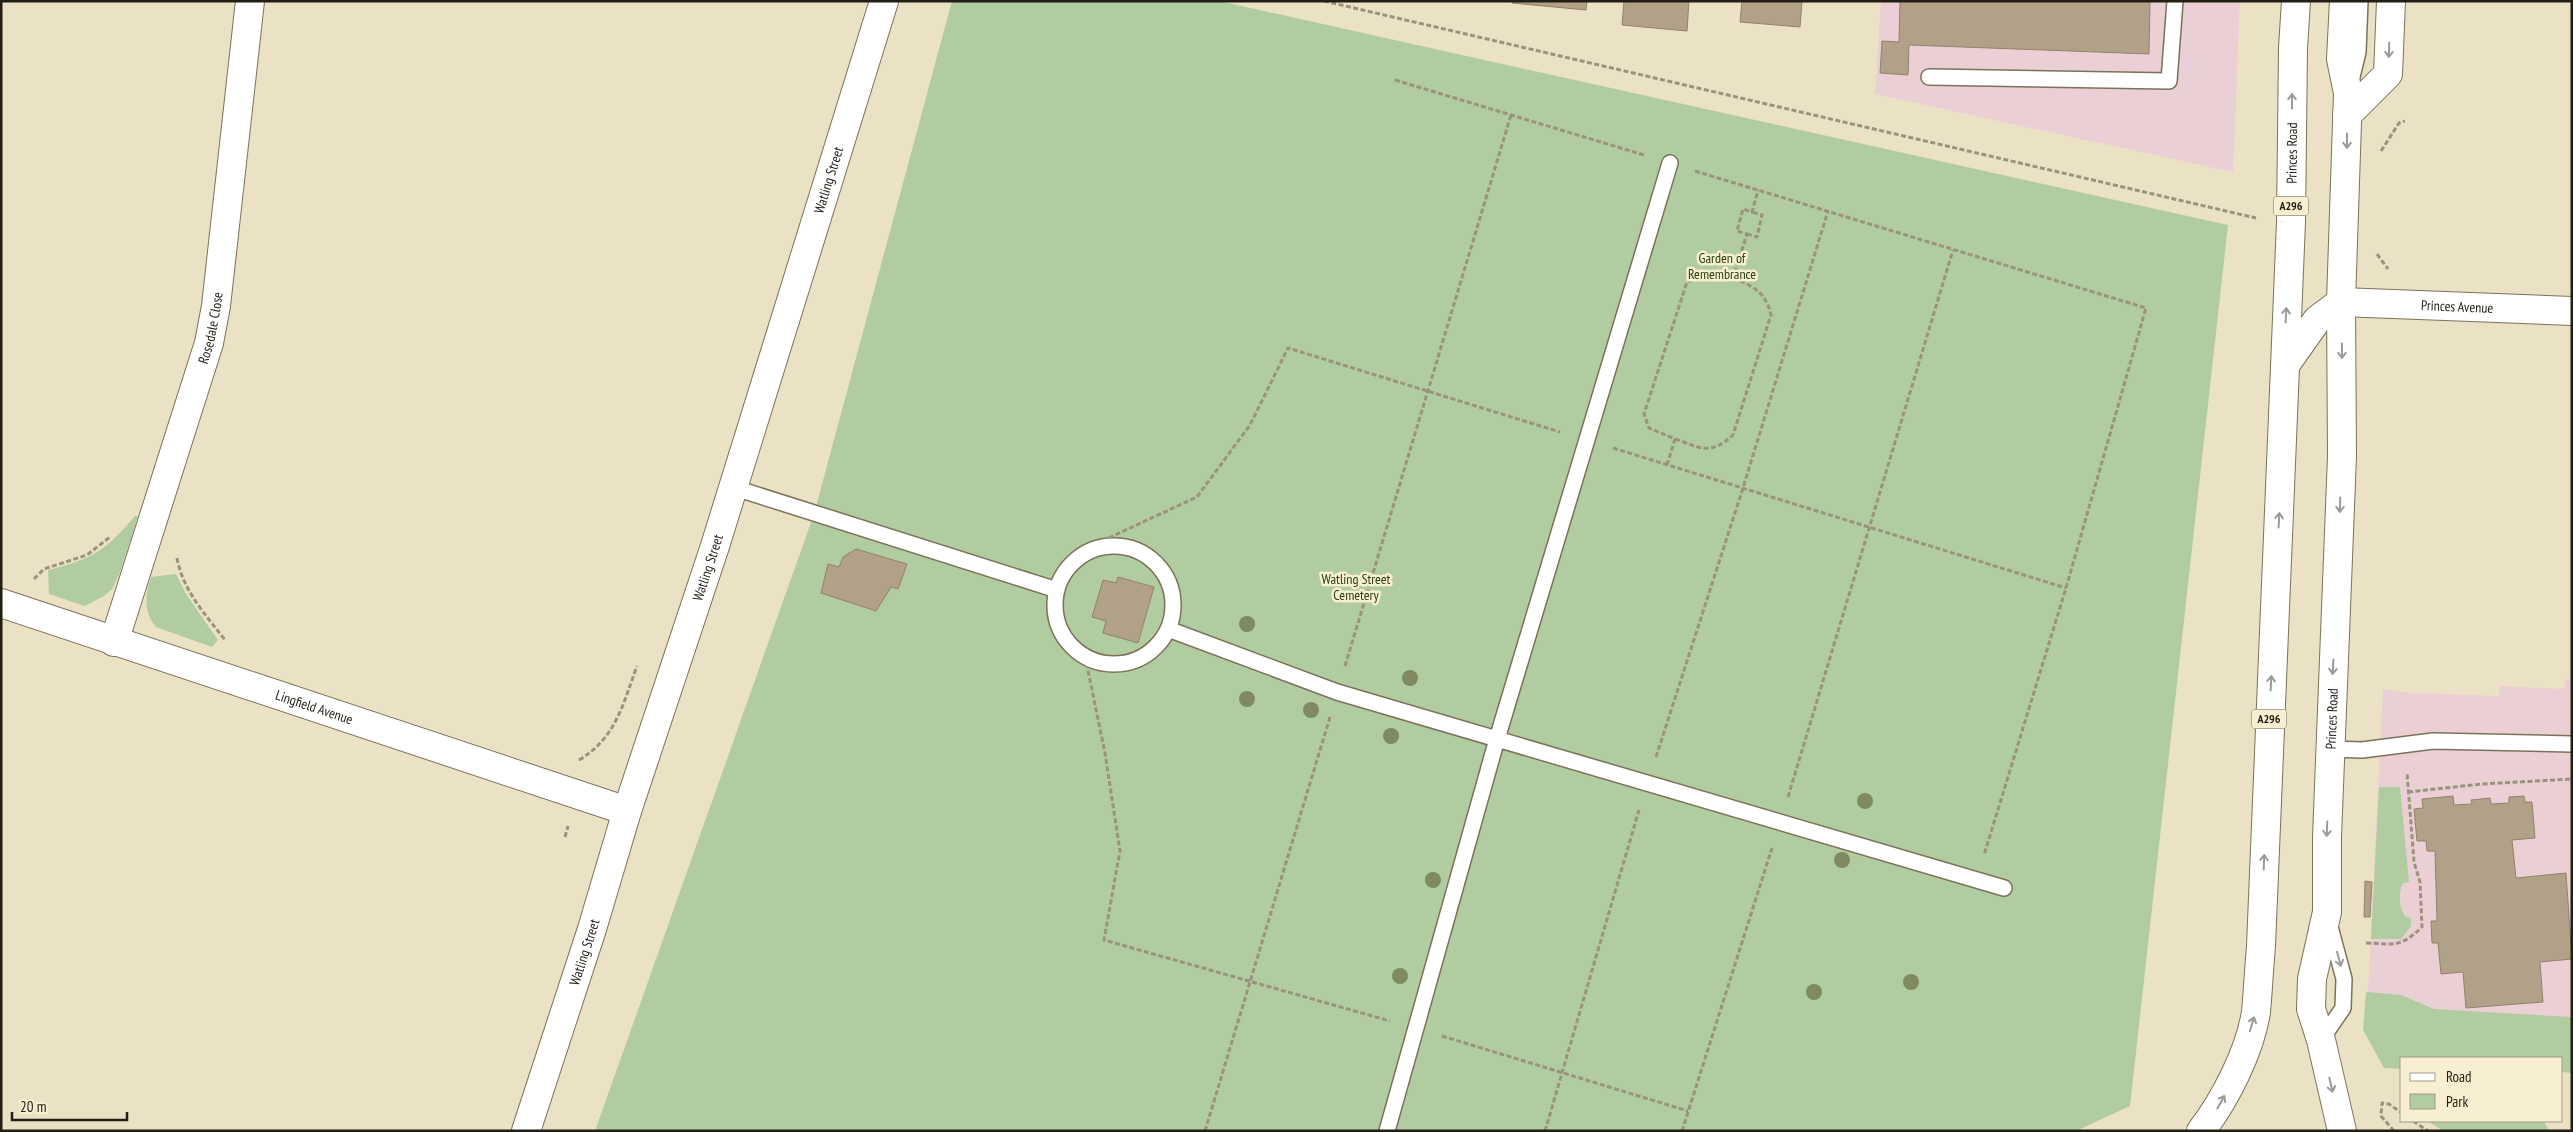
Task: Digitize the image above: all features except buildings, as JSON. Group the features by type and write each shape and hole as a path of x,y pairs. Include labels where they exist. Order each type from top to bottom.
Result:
{"main road":[{"name":"Rosedale Close","path":"114,642 209,343 216,306 250,1"},
{"name":"Watling Street","path":"526,1131 592,929 627,811 712,555 884,1"},
{"name":"Princes Road","path":"2200,1131 2215,1112 2238,1071 2255,1014 2261,946 2286,364 2291,222 2292,48 2296,1"},
{"name":"Princes Road","path":"2342,1131 2321,1040 2311,1009 2312,979 2326,912 2330,749 2342,456 2341,302 2348,104 2341,59 2344,1"},
{"path":"2348,104 2388,74 2391,1"},
{"path":"2286,364 2317,320 2341,302"},
{"name":"Princes Avenue","path":"2341,302 2572,311"},
{"name":"Lingfield Avenue","path":"1,603 114,642 367,723 627,811"}],"lane":[{"path":"1929,77 2169,81 2175,1"},
{"path":"2348,104 2358,52 2360,1"},
{"path":"1387,1131 1497,739 1670,163"},
{"path":"732,487 1058,590"},
{"path":"1112,546 1130,548 1154,561 1166,576 1172,593 1173,611 1168,629 1158,645 1142,657 1123,664 1104,663 1077,651 1063,635 1056,616 1058,590 1066,571 1078,558 1094,549 1112,546"},
{"path":"1168,629 1337,692 2004,888"},
{"path":"2330,749 2362,750 2443,741 2572,744"}],"path":[{"path":"1324,1 2260,218"},
{"path":"1396,80 2146,308 2066,588 1976,879"},
{"path":"1205,1131 1252,982 1337,692 1511,115"},
{"path":"2380,153 2399,123 2405,121"},
{"path":"1752,212 1758,190"},
{"path":"1743,209 1752,212 1762,215 1757,237 1737,231 1743,209"},
{"path":"1545,1131 1648,783 1743,488 1828,211"},
{"path":"1733,278 1747,234"},
{"path":"2374,248 2385,267 2392,270"},
{"path":"1682,1131 1780,822 1954,250"},
{"path":"1703,275 1733,278 1754,286 1768,301 1771,315 1733,435 1719,448 1705,449 1675,439 1649,428 1644,414 1687,282 1703,275"},
{"path":"1078,558 1102,541 1197,497 1250,425 1288,348 2066,588"},
{"path":"1667,465 1675,439"},
{"path":"31,584 44,569 87,555 114,533"},
{"path":"1085,656 1105,752 1120,851 1104,940 1416,1028 1688,1111"},
{"path":"574,763 598,748 618,718 640,657"},
{"path":"2366,943 2400,944 2409,939 2422,927 2420,882 2414,862 2404,744"},
{"path":"2408,792 2482,784 2572,779"},
{"path":"2394,1131 2381,1116 2382,1103 2389,1104 2400,1112"},
{"path":"2414,1122 2428,1131"}],"shaded area":[{"path":"1881,1 2240,1 2233,172 1875,94"},
{"path":"2565,679 2572,679 2572,1019 2366,1031 2383,689 2410,693 2499,696 2499,686 2564,689"}],"green space":[{"name":"Watling Street Cemetery","path":"952,1 1219,1 2228,225 2130,1106 2076,1131 595,1131 814,514"},
{"path":"135,516 138,516 120,572 112,589 104,596 85,606 49,594 48,570 76,562 97,552 115,538"},
{"path":"176,574 186,594 218,640 212,647 156,627 149,615 146,603 151,577"},
{"path":"2379,787 2400,787 2409,882 2403,883 2400,891 2400,900 2404,914 2406,917 2411,918 2411,926 2401,939 2371,939"},
{"path":"2366,992 2401,995 2434,1009 2572,1017 2572,1073 2563,1072 2563,1057 2400,1057 2400,1069 2384,1068 2363,1030"},
{"path":"2430,1122 2544,1122 2549,1131 2443,1131"}],"park label":[{"name":"Garden of Remembrance","path":"1722,266"}]}
